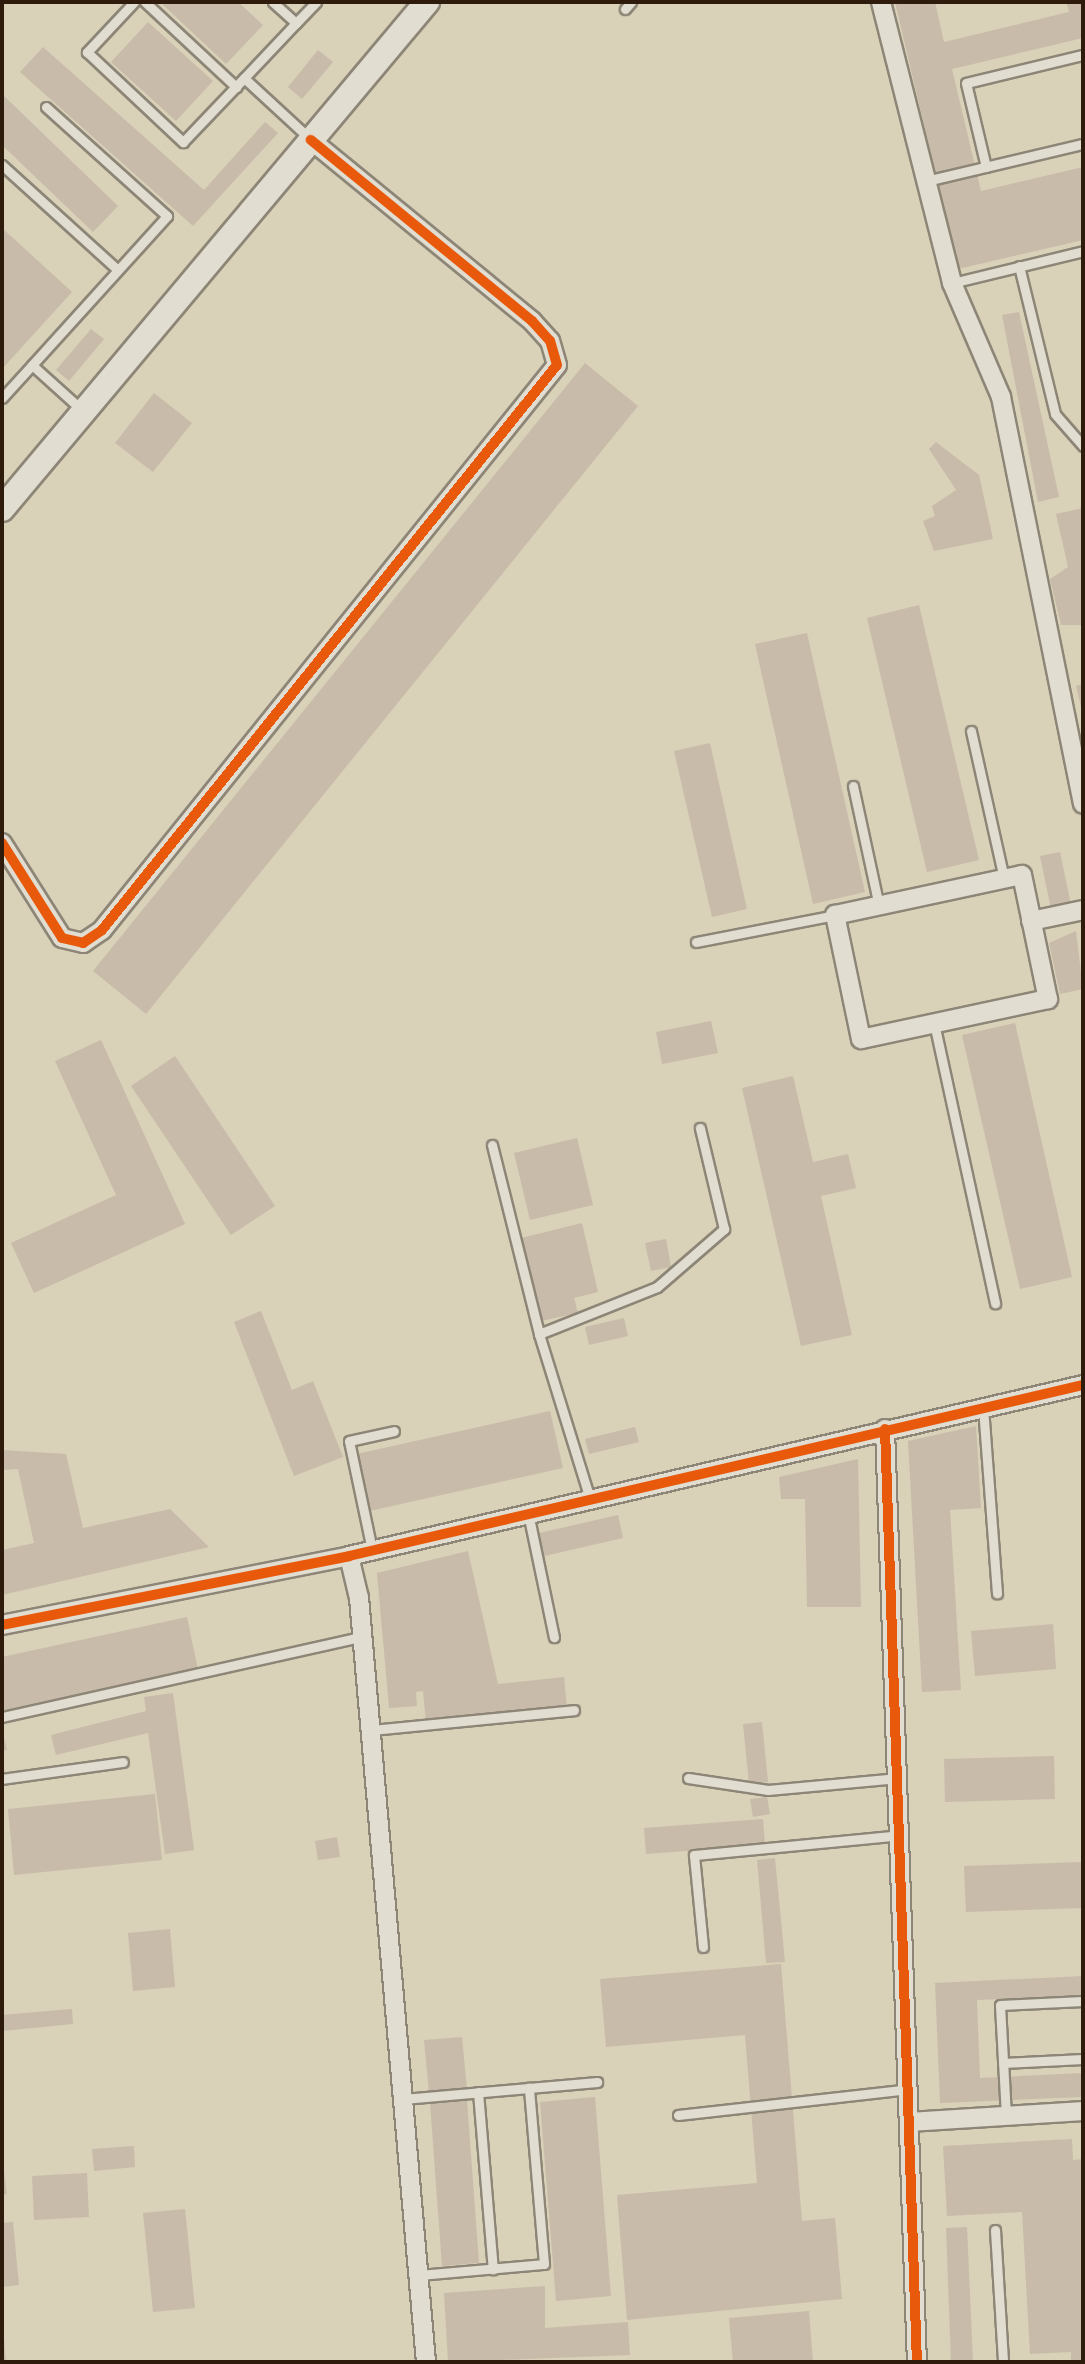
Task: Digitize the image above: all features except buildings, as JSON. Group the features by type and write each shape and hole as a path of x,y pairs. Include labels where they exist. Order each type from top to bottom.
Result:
{"street":[{"path":"2,509 427,2"},
{"path":"881,2 952,283 1002,397 1083,804"},
{"path":"2,843 62,938 83,943 102,930 557,365 550,341 532,321 311,140"},
{"path":"1022,876 1048,999 861,1039 835,915 1004,879 1022,876"},
{"path":"1031,921 1083,910"},
{"path":"2,1625 349,1556 1083,1385"},
{"path":"885,1429 916,2362"},
{"path":"349,1556 363,1636 426,2362"},
{"path":"910,2122 1083,2111"}],"lane":[{"path":"134,2 87,52 183,142 316,2"},
{"path":"145,2 236,87"},
{"path":"273,2 296,23"},
{"path":"986,167 967,83 1083,55"},
{"path":"244,78 311,140"},
{"path":"2,398 167,216 46,107"},
{"path":"926,181 1083,144"},
{"path":"2,165 118,270"},
{"path":"952,283 1083,251"},
{"path":"1019,266 1055,414 1083,446"},
{"path":"32,365 83,411"},
{"path":"971,731 1004,879"},
{"path":"853,786 879,906"},
{"path":"696,942 835,915"},
{"path":"934,1023 995,1303"},
{"path":"539,1334 657,1286 724,1229 700,1128"},
{"path":"492,1145 539,1334 590,1499"},
{"path":"983,1407 997,1593"},
{"path":"372,1550 349,1441 394,1431"},
{"path":"528,1513 554,1637"},
{"path":"2,1717 363,1636"},
{"path":"371,1730 575,1710"},
{"path":"2,1779 123,1762"},
{"path":"688,1778 768,1790 898,1778"},
{"path":"703,1947 694,1855 900,1835"},
{"path":"1006,2116 1000,2005 1083,2001"},
{"path":"1003,2063 1083,2059"},
{"path":"403,2099 597,2082"},
{"path":"418,2275 544,2264 529,2088"},
{"path":"678,2115 909,2090"},
{"path":"478,2092 493,2269"},
{"path":"995,2230 1003,2362"}],"cycle path":[{"path":"2,843 62,938 83,943 102,930 557,365 550,341 532,321 311,140"},
{"path":"2,1625 349,1556 1083,1385"},
{"path":"885,1429 917,2362"}]}
